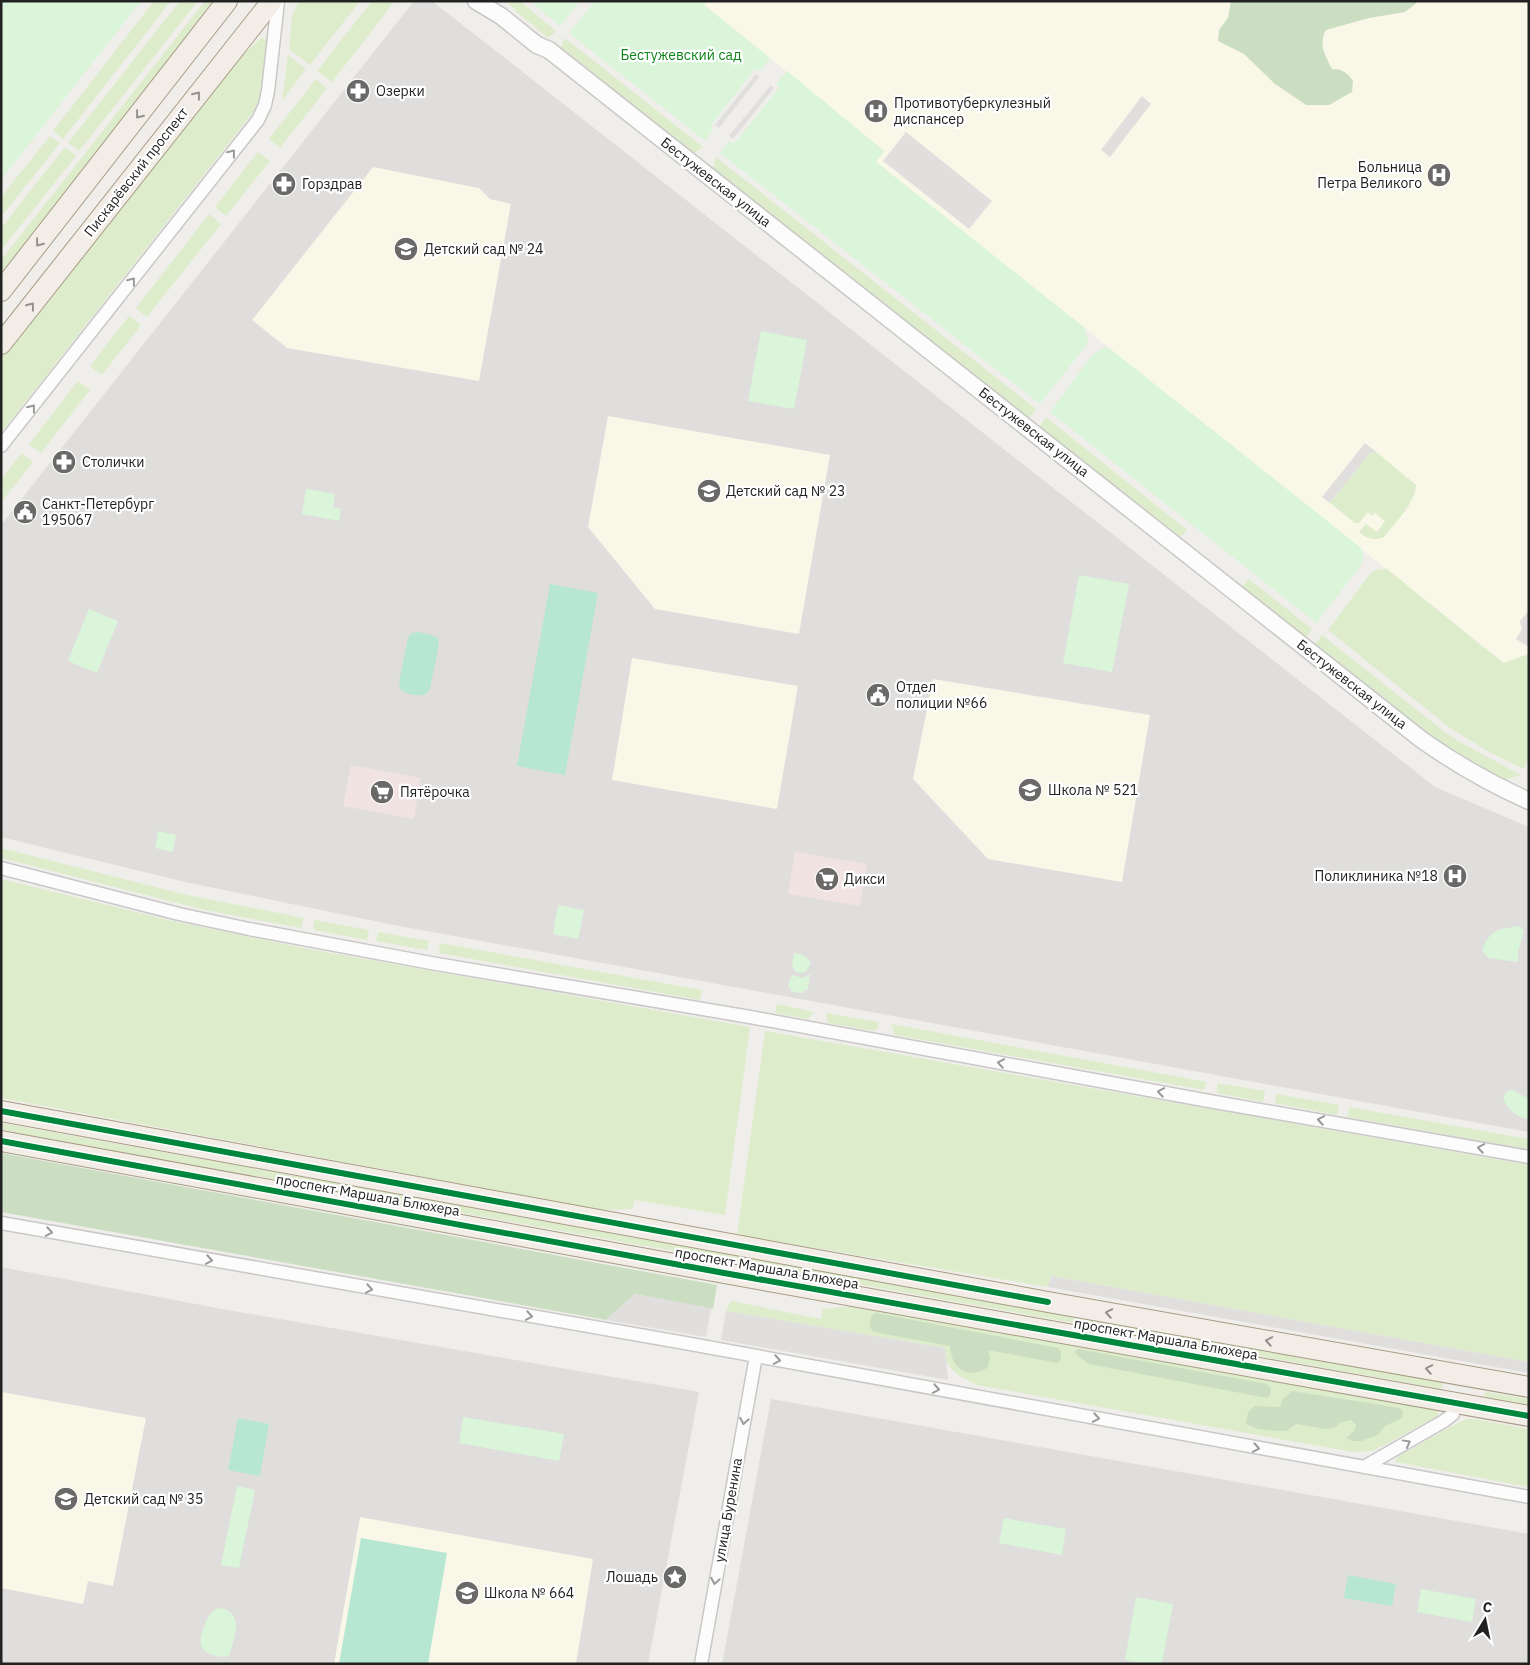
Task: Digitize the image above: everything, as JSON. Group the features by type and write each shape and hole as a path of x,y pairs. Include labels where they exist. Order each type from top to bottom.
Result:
{"main road":[{"path":"1,291 227,1"},
{"name":"Пискарёвский проспект","path":"1,344 272,1"},
{"name":"проспект Маршала Блюхера","path":"1,1111 1048,1302 1529,1387"},
{"name":"проспект Маршала Блюхера","path":"1,1141 724,1273 1529,1416"},
{"path":"1456,1403 1461,1374"}],"street":[{"path":"1,446 258,120 265,105 268,91 278,1"},
{"name":"Бестужевская улица","path":"476,1 501,16 537,45 548,50 1422,740 1476,775 1529,801"},
{"name":"Бестужевская улица","path":"499,1 541,39 548,50"},
{"path":"1,868 179,914 249,929 431,963 750,1017 1529,1157"},
{"path":"1,1223 756,1356 1529,1497"},
{"name":"улица Буренина","path":"701,1664 756,1356"},
{"path":"1364,1467 1444,1421 1453,1414 1456,1403"}],"shaded area":[{"path":"414,1 432,1 1435,787 1529,827 1529,1132 394,925 185,882 1,837 1,525"},
{"path":"707,1 1529,1 1529,654 1504,663 876,162 884,151 704,5"},
{"path":"756,74 759,77 719,128 715,125"},
{"path":"771,85 774,88 733,139 729,136"},
{"path":"1142,96 1151,104 1110,157 1101,150"},
{"path":"906,132 992,201 969,229 883,161"},
{"name":"Детский сад № 24","path":"373,167 479,188 490,199 511,204 479,381 287,348 252,320"},
{"name":"Детский сад № 23","path":"608,416 830,455 799,634 655,609 588,527"},
{"path":"1365,443 1376,452 1370,453 1330,503 1322,497"},
{"path":"373,501 432,512 428,535 369,524"},
{"path":"1529,610 1529,647 1516,639 1522,629 1520,621"},
{"path":"632,658 798,686 777,809 612,780"},
{"name":"Школа № 521","path":"933,679 1150,715 1122,882 988,859 913,779"},
{"name":"Пятёрочка","path":"351,765 421,778 414,819 343,806"},
{"name":"Дикси","path":"795,852 867,864 860,906 788,894"},
{"path":"1,1267 222,1309 699,1392 648,1664 1,1664"},
{"path":"1051,1276 1529,1362 1529,1373 1048,1287"},
{"path":"635,1294 711,1308 706,1337 606,1320"},
{"path":"726,1311 945,1348 948,1380 721,1340"},
{"name":"Детский сад № 35","path":"1,1392 146,1418 113,1586 88,1581 83,1604 1,1588"},
{"path":"771,1399 1529,1534 1529,1664 722,1664"},
{"name":"Школа № 664","path":"360,1517 593,1559 576,1664 334,1664"}],"green space":[{"path":"1,1 141,1 1,180"},
{"path":"154,1 171,1 63,139 53,131"},
{"path":"180,1 198,1 79,151 68,143"},
{"path":"205,1 212,1 200,21 1,273 1,260"},
{"path":"299,1 360,1 310,65 289,49 292,16"},
{"path":"372,1 395,1 332,82 317,71"},
{"path":"507,1 520,1 556,31 548,38 518,13"},
{"path":"530,1 580,1 560,26"},
{"name":"Бестужевский сад","path":"595,1 707,1 704,5 770,58 761,70 755,69 711,125 713,130 705,141 569,33"},
{"path":"1231,1 1419,1 1405,12 1369,18 1326,30 1323,40 1325,54 1332,69 1344,72 1351,78 1353,81 1352,92 1329,105 1306,105 1275,84 1244,54 1218,41 1219,30 1228,18"},
{"path":"261,38 267,41 261,94 254,111 1,433 1,357 230,67"},
{"path":"565,38 703,147 694,153 561,47"},
{"path":"288,55 306,69 282,101"},
{"path":"787,71 884,151 876,162 1085,328 1088,341 1085,347 1040,404 720,153 729,141 734,144 779,88 776,84"},
{"path":"316,79 327,88 280,148 269,139"},
{"path":"50,136 60,143 1,217 1,197"},
{"path":"65,147 76,156 1,250 1,228"},
{"path":"258,152 270,161 226,216 215,207"},
{"path":"716,157 1036,409 1029,418 713,168"},
{"path":"209,214 221,224 147,317 136,308"},
{"path":"129,316 141,325 102,375 90,366"},
{"path":"761,331 807,340 794,409 748,401"},
{"path":"1104,348 1109,348 1360,547 1363,558 1359,568 1316,623 1050,412 1093,354"},
{"path":"78,381 90,390 41,453 29,444"},
{"path":"1046,417 1187,530 1181,537 1039,427"},
{"path":"1372,451 1376,452 1416,485 1412,499 1404,512 1384,537 1374,539 1368,538 1359,532 1366,524 1377,532 1385,521 1375,513 1372,516 1368,512 1359,523 1355,523 1330,503"},
{"path":"22,453 33,462 1,502 1,479"},
{"path":"306,489 335,494 333,507 341,509 339,521 302,514"},
{"path":"1380,569 1387,569 1503,663 1529,654 1529,758 1524,769 1489,752 1450,728 1328,630 1369,575"},
{"path":"1079,575 1129,584 1112,672 1063,663"},
{"path":"1249,579 1312,629 1306,637 1242,587"},
{"path":"550,584 598,593 565,775 517,766"},
{"path":"89,609 118,621 97,673 68,661"},
{"path":"418,632 438,638 439,644 430,689 423,695 406,693 400,689 399,682 408,638 412,633"},
{"path":"1322,635 1446,733 1521,775 1505,780 1454,751 1383,699 1315,644"},
{"path":"158,831 176,835 173,852 155,848"},
{"path":"1,848 183,894 304,918 301,928 205,910 1,858"},
{"path":"1,879 177,922 308,949 750,1027 725,1215 635,1200 632,1209 601,1210 1,1098"},
{"path":"558,905 584,910 578,939 553,934"},
{"path":"314,920 369,930 367,940 314,930"},
{"path":"1520,926 1524,931 1518,952 1518,962 1488,958 1482,950 1492,934 1501,929"},
{"path":"378,932 429,941 427,950 376,941"},
{"path":"440,943 702,990 700,1000 439,953"},
{"path":"794,953 803,955 811,962 803,973 796,972 792,966"},
{"path":"810,974 808,989 801,993 792,992 788,985 792,975 803,978"},
{"path":"777,1004 814,1012 808,1019 775,1013"},
{"path":"826,1013 879,1022 878,1028 874,1031 828,1023"},
{"path":"891,1024 1207,1082 1204,1090 895,1035"},
{"path":"765,1031 1529,1165 1529,1362 1051,1276 1048,1287 737,1235"},
{"path":"1217,1083 1265,1091 1263,1102 1217,1093"},
{"path":"1514,1090 1529,1098 1529,1120 1520,1117 1505,1103 1503,1098 1507,1091"},
{"path":"1276,1094 1339,1105 1337,1115 1275,1103"},
{"path":"1349,1107 1529,1139 1529,1149 1348,1117"},
{"path":"1,1123 1443,1382 1442,1389 28,1135 1,1129"},
{"path":"1,1153 717,1285 713,1309 635,1294 606,1320 1,1212"},
{"path":"731,1301 821,1319 823,1309 853,1306 1437,1410 1438,1416 1373,1451 1353,1452 977,1385 963,1378 951,1368 946,1360 945,1348 726,1311"},
{"path":"876,1313 1058,1348 1061,1352 1061,1359 1058,1363 988,1350 990,1360 987,1368 975,1372 967,1372 955,1364 950,1346 874,1332 870,1322 872,1315"},
{"path":"1078,1349 1267,1384 1271,1388 1271,1394 1267,1398 1089,1364 1076,1354 1075,1351"},
{"path":"1292,1391 1400,1408 1403,1412 1402,1418 1385,1426 1378,1435 1361,1441 1353,1441 1346,1438 1355,1430 1356,1425 1351,1420 1339,1423 1337,1427 1326,1429 1296,1424 1286,1431 1258,1429 1246,1424 1248,1413 1254,1406 1280,1407 1283,1399"},
{"path":"1486,1392 1529,1399 1529,1405 1486,1397 1484,1395"},
{"path":"463,1417 564,1434 559,1461 459,1443"},
{"path":"238,1418 269,1424 260,1476 228,1470"},
{"path":"1466,1419 1529,1429 1529,1487 1396,1462 1395,1460 1399,1456"},
{"path":"237,1486 255,1490 239,1568 221,1565"},
{"path":"1004,1518 1066,1529 1062,1555 999,1543"},
{"path":"361,1538 447,1553 428,1664 339,1664"},
{"path":"1348,1575 1396,1584 1392,1606 1344,1598"},
{"path":"1421,1589 1476,1599 1472,1622 1417,1612"},
{"path":"1136,1597 1173,1604 1162,1664 1146,1664 1125,1660"},
{"path":"221,1608 233,1615 236,1626 230,1654 226,1657 211,1655 202,1648 201,1644 202,1632 209,1616 215,1610"}],"cycle path":[{"path":"1,1111 1048,1302"},
{"path":"1,1141 724,1273 1529,1416"}],"place":[{"name":"Озерки","path":"358,91"},
{"name":"Противотуберкулезный диспансер","path":"876,111"},
{"name":"Больница Петра Великого","path":"1439,175"},
{"name":"Горздрав","path":"284,184"},
{"name":"Детский сад № 24","path":"406,249"},
{"name":"Столички","path":"64,462"},
{"name":"Детский сад № 23","path":"709,491"},
{"name":"Санкт-Петербург 195067","path":"25,512"},
{"name":"Отдел полиции №66","path":"878,695"},
{"name":"Школа № 521","path":"1030,790"},
{"name":"Пятёрочка","path":"382,792"},
{"name":"Поликлиника №18","path":"1455,876"},
{"name":"Дикси","path":"827,879"},
{"name":"Детский сад № 35","path":"66,1499"},
{"name":"Лошадь","path":"675,1577"},
{"name":"Школа № 664","path":"467,1593"}]}
